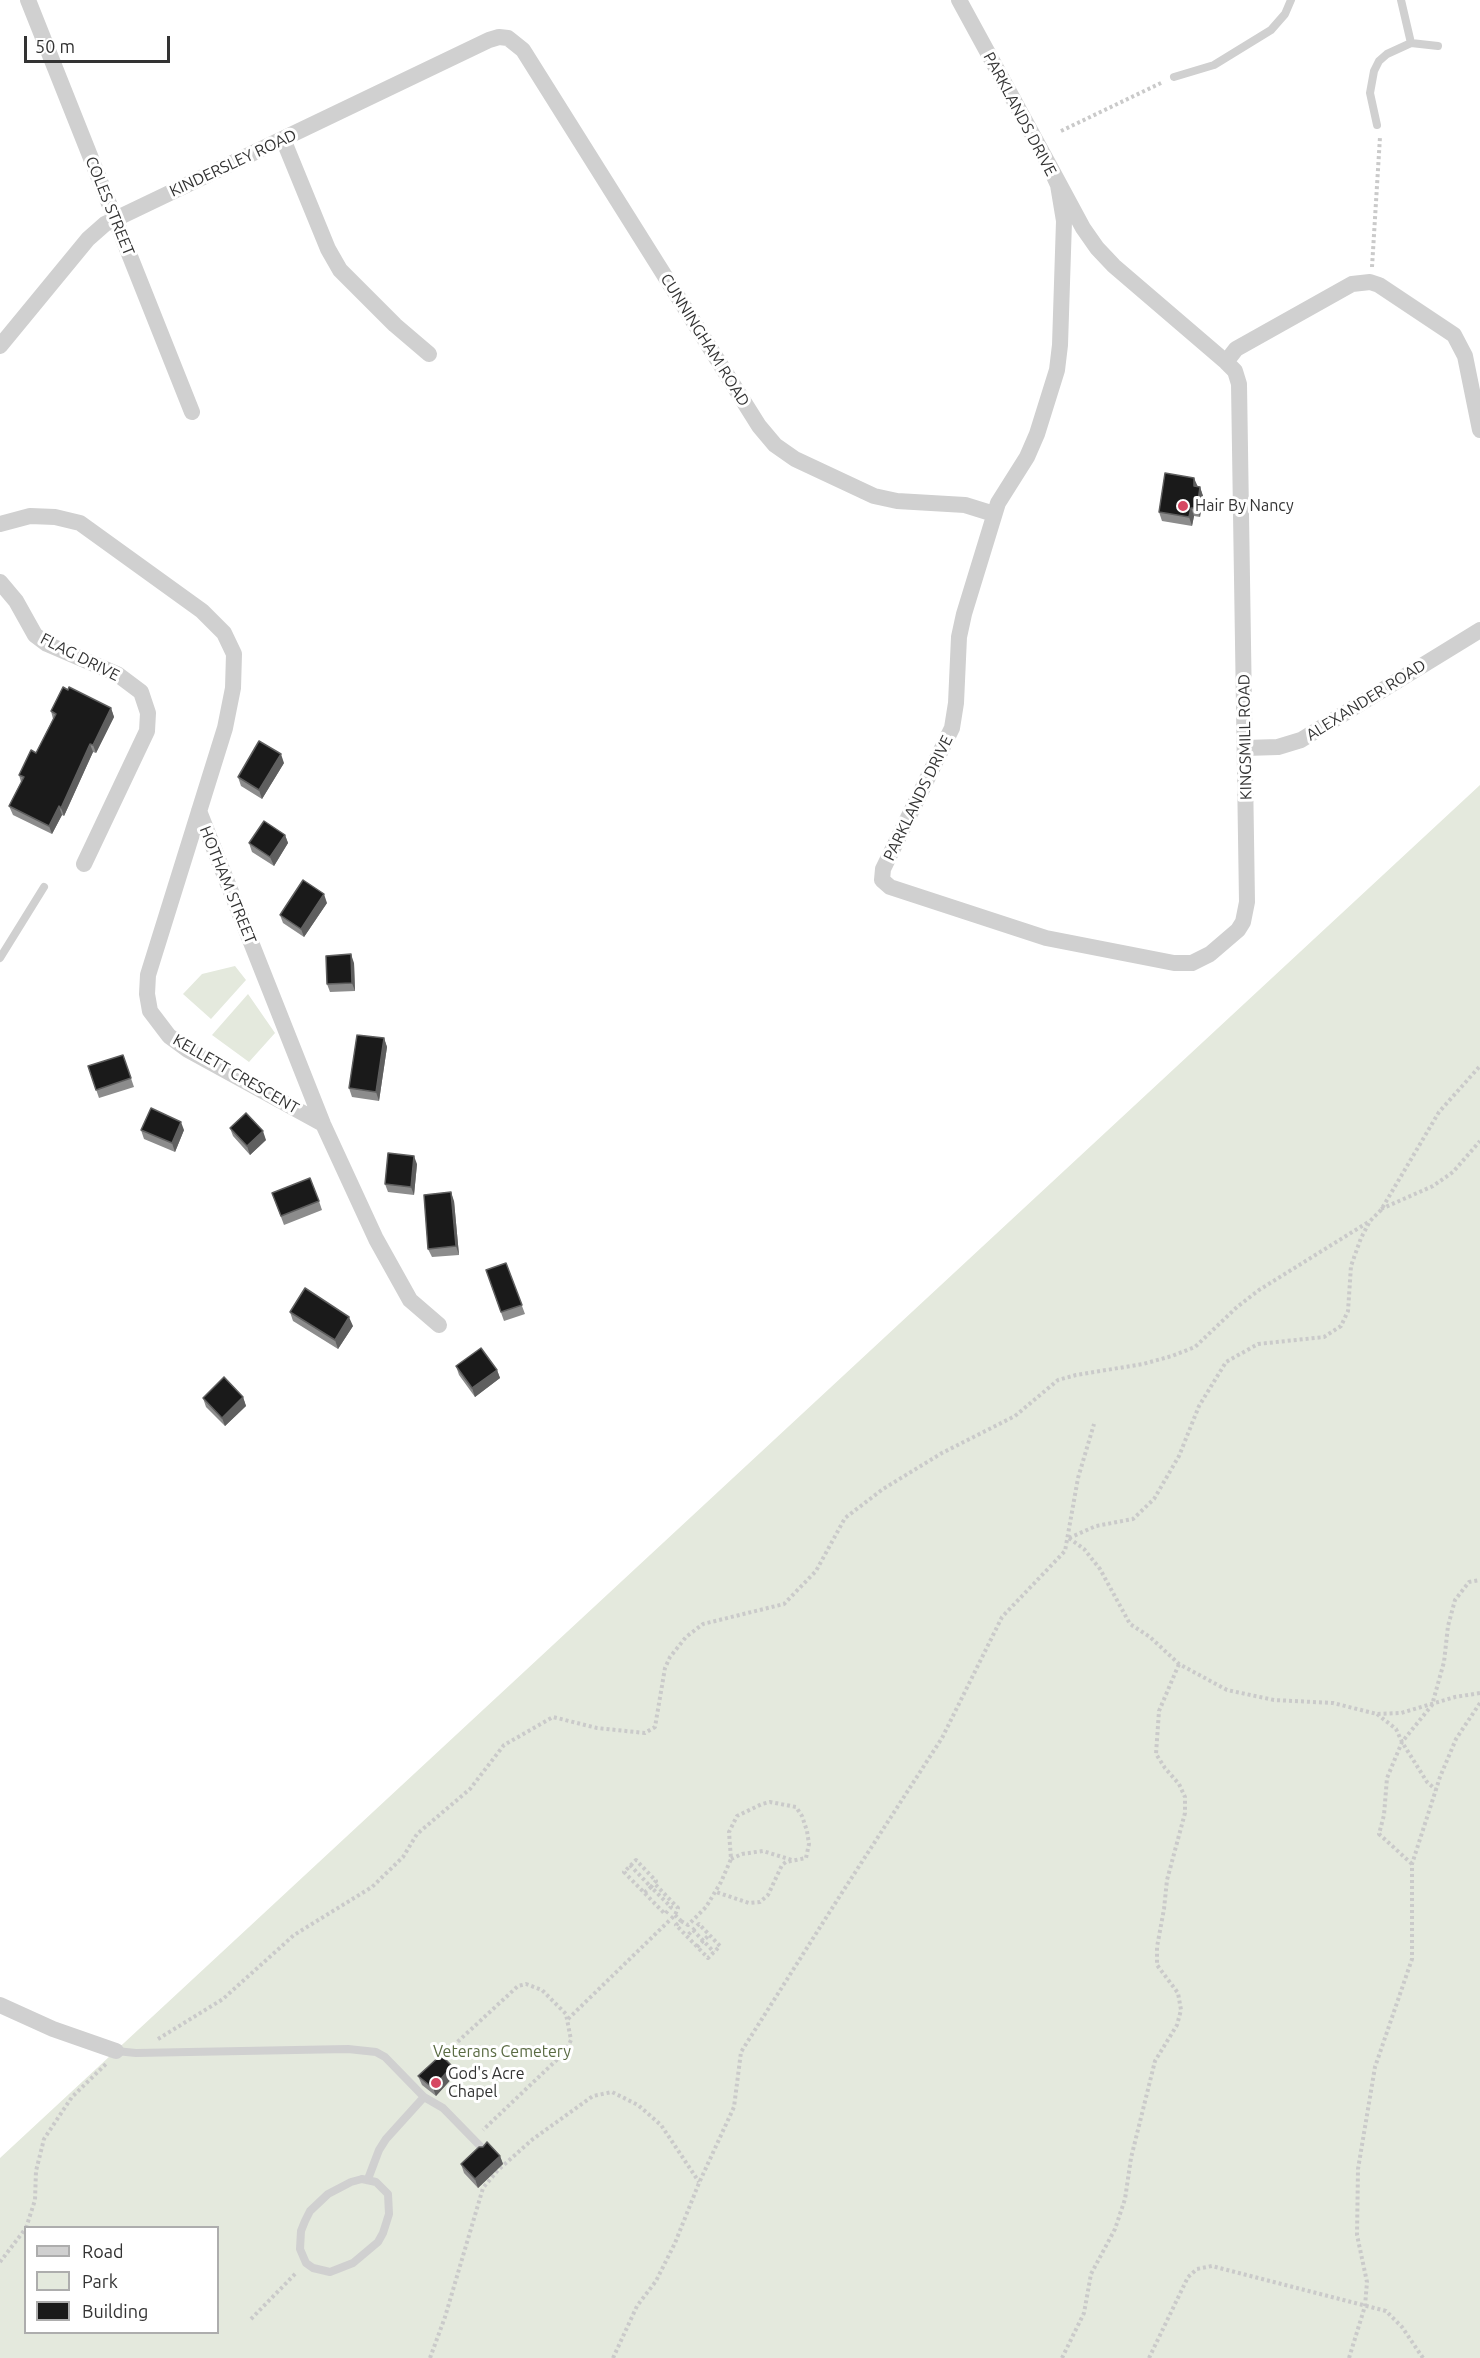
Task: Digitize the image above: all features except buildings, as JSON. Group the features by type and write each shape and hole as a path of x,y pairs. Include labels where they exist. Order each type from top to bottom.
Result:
{"street":[{"name":"COLES STREET","path":"28,0 192,412"},
{"name":"PARKLANDS DRIVE","path":"882,880 883,868 952,728 956,703 961,625 994,514 1003,493 1032,446 1057,370 1073,228 1048,164 959,0"},
{"name":"KINDERSLEY ROAD","path":"0,346 88,239 105,224 489,40 499,37 508,38"},
{"name":"CUNNINGHAM ROAD","path":"508,38 523,50 753,417 775,445 795,459 874,496 897,501 965,505 994,514"},
{"path":"283,139 328,249 340,270 395,325 429,354"},
{"name":"KINGSMILL ROAD","path":"882,880 890,887 1046,938 1174,963 1192,963 1210,954 1231,937 1243,922 1246,912 1239,384 1234,371 1226,362 1109,262 1097,248 1073,228"},
{"path":"1226,362 1236,350 1352,285 1361,281 1370,282 1379,285 1454,335 1465,356 1480,429"},
{"name":"HOTHAM STREET","path":"0,524 30,516 55,517 80,523 202,611 224,633 234,654 233,688 225,728 199,811 323,1124 376,1239 410,1300 439,1325"},
{"name":"FLAG DRIVE","path":"0,582 16,601 35,635 47,644 117,674 141,692 148,712 147,730 84,864"},
{"name":"ALEXANDER ROAD","path":"1245,748 1278,747 1301,740 1480,630"},
{"name":"KELLETT CRESCENT","path":"199,811 148,975 147,994 150,1011 168,1036 188,1050 323,1124"},
{"path":"0,2005 53,2029 116,2050"}],"lane":[{"path":"1174,77 1214,65 1271,30 1286,14 1291,0"},
{"path":"1401,0 1411,43"},
{"path":"1377,125 1370,93 1374,71 1379,61 1411,43 1438,45"},
{"path":"0,958 44,886"},
{"path":"116,2050 136,2053 366,2050 385,2057 424,2097 443,2108 484,2150"},
{"path":"368,2179 379,2150 386,2139 424,2097"},
{"path":"368,2179 382,2186 388,2194 390,2203 387,2224 378,2242 353,2263 340,2269 321,2271 306,2263 302,2257 299,2241 301,2231 310,2211 319,2201 339,2187 351,2182 368,2179"}],"path":[{"path":"1061,131 1174,77"},
{"path":"1370,282 1381,144 1377,125"},
{"path":"1069,1538 1096,1526 1133,1519 1154,1499 1179,1456 1199,1406 1226,1362 1258,1344 1324,1337 1341,1326 1348,1311 1351,1266 1370,1221 1381,1209 1439,1112 1480,1066"},
{"path":"1381,1209 1433,1186 1453,1172 1480,1141"},
{"path":"27,2226 35,2200 39,2154 44,2139 53,2122 72,2097 99,2069 110,2061 136,2053 223,1999 294,1935 372,1887 403,1857 417,1834 470,1789 504,1745 553,1717 597,1728 645,1733 655,1727 665,1668 670,1657 686,1637 704,1624 784,1604 816,1571 845,1518 884,1489 942,1453 1015,1416 1058,1380 1143,1364 1195,1347 1237,1307 1259,1290 1370,1221"},
{"path":"612,2358 637,2307 656,2281 675,2243 699,2183 734,2107 738,2090 741,2052 942,1738 1002,1617 1065,1551 1076,1488 1094,1424"},
{"path":"1069,1538 1084,1550 1100,1569 1130,1624 1150,1637 1179,1664 1227,1690 1274,1700 1333,1703 1377,1714 1401,1713 1455,1697 1480,1693"},
{"path":"1412,1864 1378,1834 1384,1815 1387,1778 1402,1742 1432,1705 1444,1662 1448,1626 1455,1600 1469,1582 1480,1580"},
{"path":"1062,2358 1084,2313 1091,2274 1115,2229 1125,2199 1131,2158 1155,2061 1178,2025 1181,2010 1178,1993 1157,1965 1157,1947 1167,1880 1185,1813 1185,1797 1179,1784 1156,1754 1159,1712 1179,1664"},
{"path":"1349,2358 1365,2306 1367,2282 1357,2235 1358,2169 1375,2067 1412,1959 1412,1864 1436,1790 1456,1739 1480,1703"},
{"path":"1377,1714 1396,1729 1427,1782 1436,1790"},
{"path":"675,1915 688,1925 716,1892 731,1859 729,1832 737,1816 754,1806 770,1802 796,1807 802,1816 808,1838 806,1858 792,1860 782,1865 768,1895 760,1902 749,1903 716,1892"},
{"path":"731,1859 742,1854 763,1851 792,1860"},
{"path":"644,1893 652,1885 656,1881 636,1860 630,1865 624,1872 644,1893 665,1914 671,1907 652,1885"},
{"path":"568,2019 675,1915 678,1908 630,1865"},
{"path":"634,1882 646,1870"},
{"path":"654,1903 661,1897"},
{"path":"681,1921 676,1925 708,1958 720,1946 699,1924 687,1936"},
{"path":"693,1930 714,1952"},
{"path":"697,1947 709,1935"},
{"path":"437,2061 518,1986 526,1984 542,1990 568,2019 571,2040 565,2052 474,2139"},
{"path":"430,2358 445,2318 483,2188 498,2170 533,2139 593,2096 612,2092 638,2105 661,2125 699,2183"},
{"path":"0,2262 24,2231"},
{"path":"251,2319 306,2263"},
{"path":"1149,2358 1188,2277 1197,2269 1212,2266 1386,2311 1402,2326 1423,2358"}],"green space":[{"name":"Veterans Cemetery","path":"1480,785 1480,2358 0,2358 0,2158"},
{"path":"235,966 246,980 211,1019 183,994 202,974"},
{"path":"248,994 275,1033 249,1062 212,1035"}],"place":[{"name":"Hair By Nancy","path":"1183,506"},
{"name":"God's Acre Chapel","path":"436,2083"}]}
